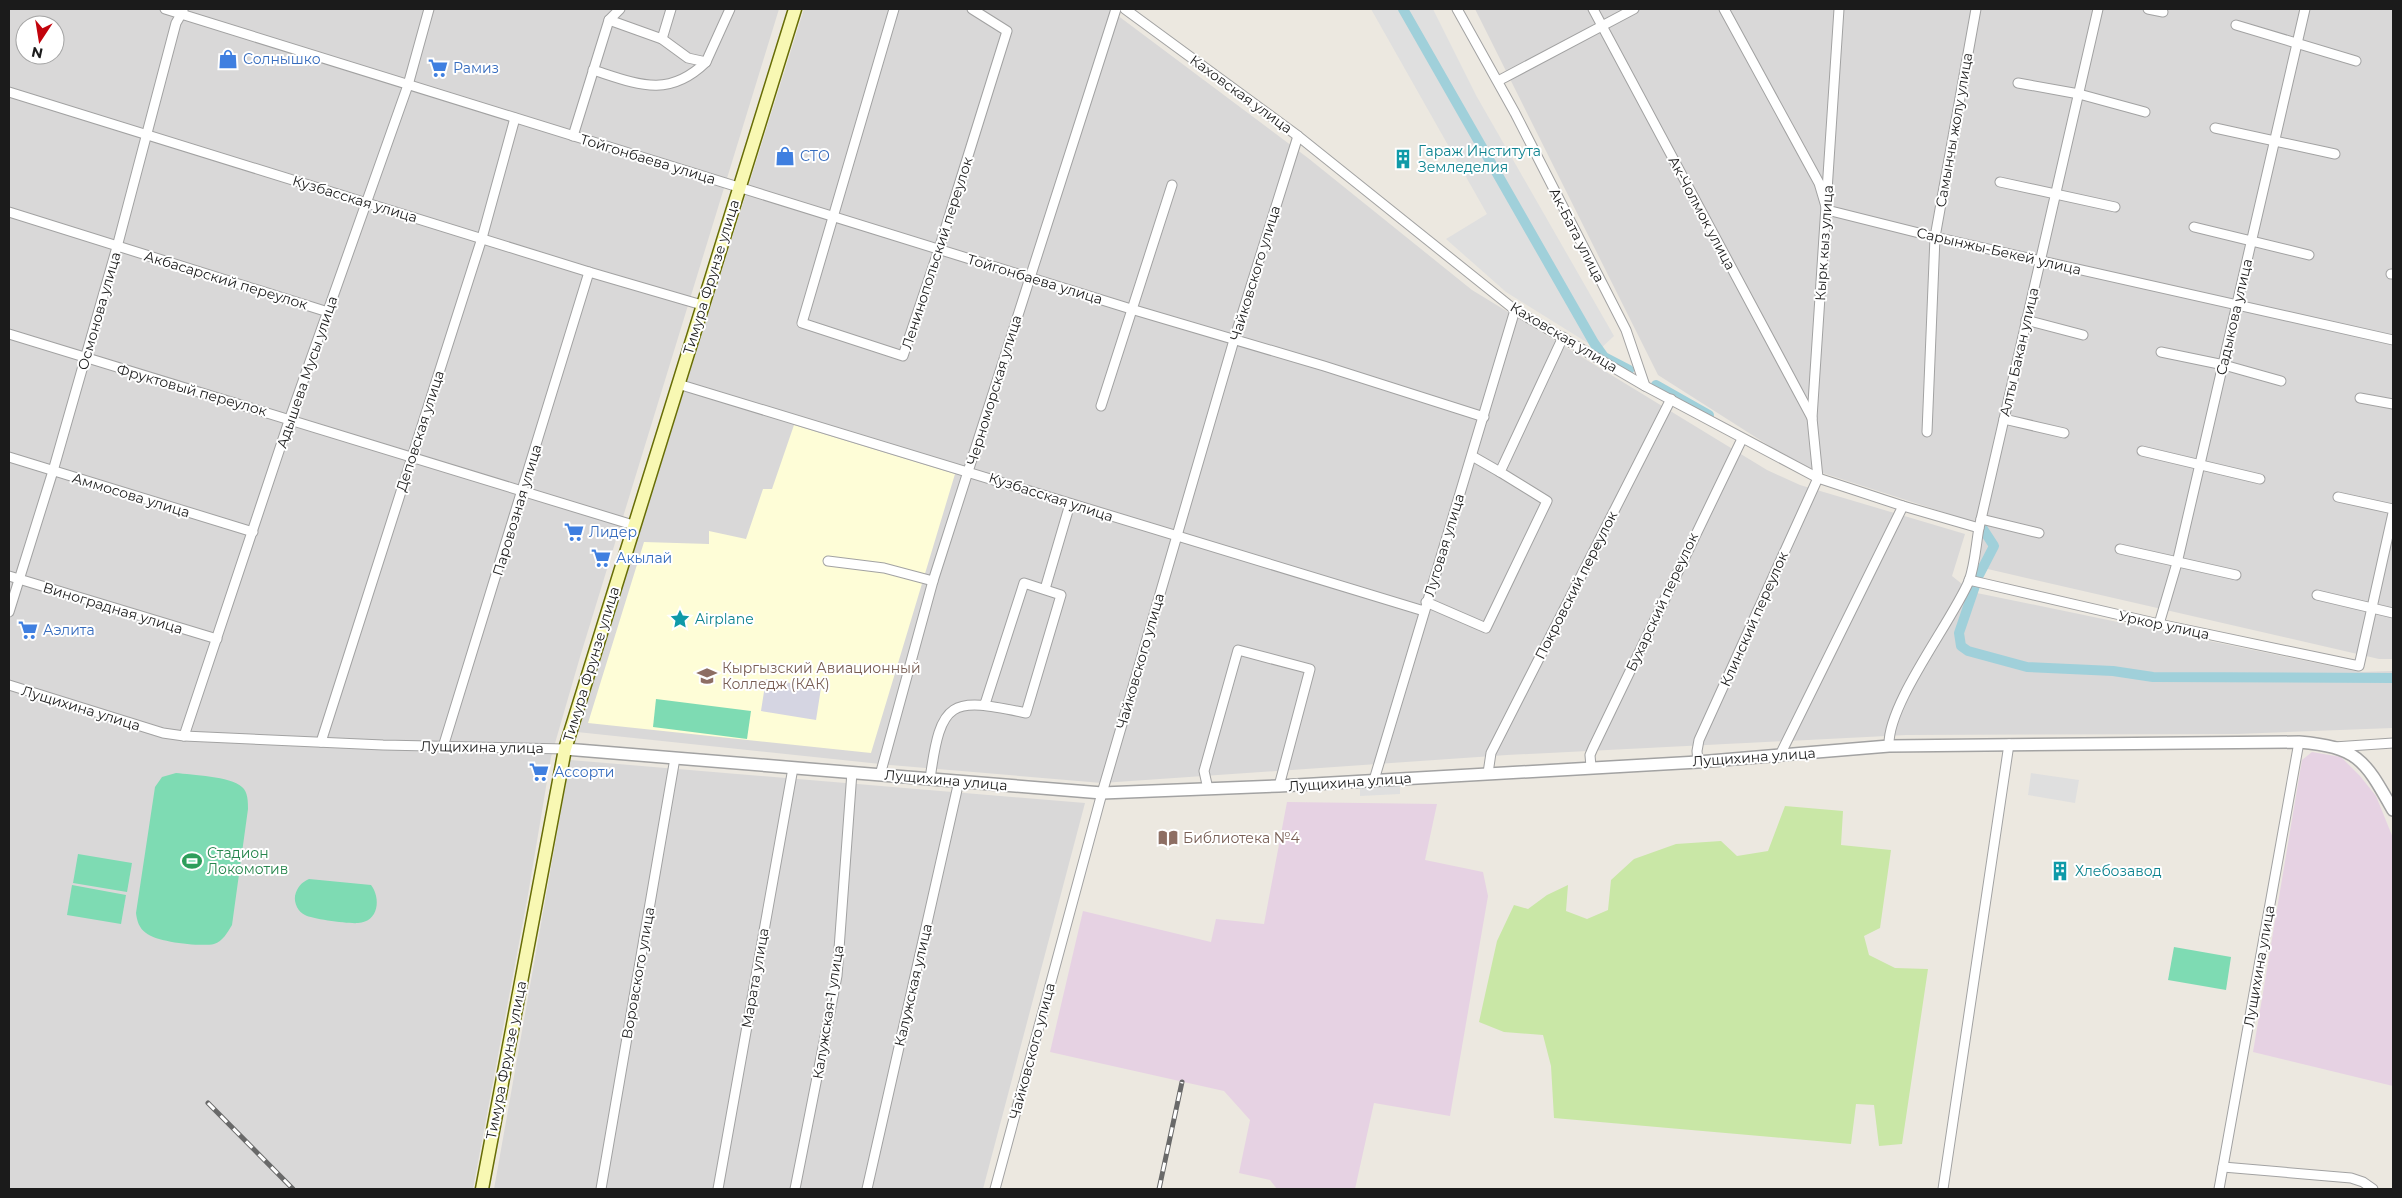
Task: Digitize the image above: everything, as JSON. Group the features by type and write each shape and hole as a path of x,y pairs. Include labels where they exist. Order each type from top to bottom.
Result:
{"main road":[{"name":"Тимура Фрунзе улица","path":"482,1189 565,749 633,525 795,9"}],"street":[{"name":"Тойгонбаева улица","path":"166,9 183,11 408,85 1130,309 1324,366 1484,417"},
{"name":"Адышева Мусы улица","path":"184,736 290,418 408,85 428,9"},
{"path":"573,136 608,20 620,9"},
{"path":"662,39 671,9"},
{"path":"593,70 636,84 660,86 685,79 706,62 730,9"},
{"name":"Ленинопольский переулок","path":"894,9 802,323 903,356 939,249 1006,31 972,9"},
{"name":"Черноморская улица","path":"880,775 933,581 1116,9"},
{"name":"Каховская улица","path":"1125,9 1298,136 1515,310 1645,386 1818,478 1903,506 1980,523 2039,533"},
{"name":"Ак-Бата улица","path":"1457,9 1498,81 1626,330 1645,386"},
{"name":"Ак-Чолмок улица","path":"1593,9 1812,418"},
{"path":"1498,81 1634,9"},
{"path":"1724,9 1819,183 1827,210"},
{"name":"Кырк кыз улица","path":"1818,478 1812,418 1839,9"},
{"name":"Самынчы жолу улица","path":"1927,432 1935,237 1976,9"},
{"name":"Алты Бакан улица","path":"1969,580 1980,523 2098,9"},
{"path":"2148,9 2163,12"},
{"name":"Садыкова улица","path":"2158,624 2177,563 2305,9"},
{"name":"Осмонова улица","path":"9,612 53,471 117,247 176,24 183,11"},
{"path":"608,20 662,39 688,58 706,62"},
{"path":"2236,25 2356,61"},
{"path":"2018,83 2079,94 2145,112"},
{"name":"Кузбасская улица","path":"9,92 146,136 702,305"},
{"name":"Деповская улица","path":"321,742 482,238 516,118"},
{"path":"2215,128 2335,154"},
{"name":"Чайковского улица","path":"996,1189 1102,793 1234,340 1298,136"},
{"path":"2000,182 2115,207"},
{"path":"1101,406 1130,309 1172,185"},
{"name":"Сарынжы-Бекей улица","path":"1827,210 1935,237 2393,340"},
{"name":"Акбасарский переулок","path":"9,212 328,312"},
{"path":"2194,227 2309,254"},
{"name":"Паровозная улица","path":"443,747 590,272"},
{"name":"Луговая улица","path":"1374,780 1515,310"},
{"path":"2026,320 2084,335"},
{"name":"Фруктовый переулок","path":"9,334 290,418 633,525"},
{"path":"1472,456 1500,472 1563,337"},
{"path":"2161,352 2224,365 2281,381"},
{"name":"Кузбасская улица","path":"678,384 969,471 1177,537 1425,606 1486,628 1547,501 1500,472"},
{"path":"2360,398 2393,404"},
{"name":"Покровский переулок","path":"1488,773 1491,753 1671,399"},
{"path":"2004,419 2064,433"},
{"name":"Бухарский переулок","path":"1591,767 1590,755 1593,748 1742,438"},
{"path":"2142,451 2260,479"},
{"name":"Аммосова улица","path":"9,457 253,532"},
{"name":"Клинский переулок","path":"1698,762 1699,740 1818,478"},
{"path":"2338,497 2393,511 2372,608"},
{"path":"1045,589 1070,504"},
{"path":"1779,756 1903,506"},
{"path":"2120,548 2177,563 2236,575"},
{"path":"828,561 884,568 933,581"},
{"name":"Виноградная улица","path":"9,576 217,639"},
{"path":"1889,746 1888,734 1898,709 1969,580"},
{"name":"Уркор улица","path":"1969,580 2158,624 2359,666 2372,608"},
{"path":"930,779 936,739 948,713 958,706 984,704 1026,713 1061,595 1024,583 984,704"},
{"path":"2318,595 2393,613"},
{"path":"1208,789 1204,771 1238,650 1310,670 1279,786"},
{"name":"Лущихина улица","path":"9,685 164,733 184,736 443,747 565,749 1102,793 1279,786 1698,762 1889,746 2299,742 2334,747 2347,751 2365,764 2393,810"},
{"name":"Лущихина улица","path":"2219,1189 2299,742"},
{"name":"Лущихина улица","path":"2334,747 2393,743"},
{"path":"1943,1189 2009,744"},
{"name":"Воровского улица","path":"601,1189 674,758"},
{"name":"Марата улица","path":"718,1189 793,768"},
{"name":"Калужская-1 улица","path":"795,1189 837,976 852,772"},
{"name":"Калужская улица","path":"867,1189 959,781"},
{"path":"2223,1167 2351,1178 2363,1182 2373,1189"}],"shaded area":[{"path":"9,9 779,9 551,757 528,895 473,1189 9,1189"},
{"path":"804,9 1109,9 1308,158 1472,290 1767,470 1800,485 1965,534 1952,576 1972,592 2360,672 2393,671 2393,728 2237,734 1906,735 1507,755 1102,783 890,765 577,732"},
{"path":"1371,9 1433,9 1477,97 1614,336 1599,350 1506,292 1446,239 1487,214"},
{"path":"1475,9 2393,9 2393,659 2379,659 1979,567 1983,525 1801,466 1658,375"},
{"path":"794,425 955,474 871,753 588,723 644,542 709,544 709,531 746,539 763,489 772,489"},
{"path":"766,679 821,688 816,720 761,711"},
{"path":"2312,752 2341,757 2360,776 2376,796 2393,838 2393,1086 2253,1052 2302,760"},
{"path":"570,760 1085,803 983,1189 494,1189"},
{"path":"2031,773 2079,780 2075,803 2028,795"},
{"path":"1400,786 1400,794 1360,796 1360,788"},
{"path":"1287,802 1437,804 1425,860 1483,872 1488,896 1450,1116 1374,1103 1355,1189 1277,1189 1270,1180 1239,1173 1250,1120 1224,1091 1050,1052 1083,911 1211,942 1216,919 1264,924"}],"green space":[{"path":"656,699 751,711 747,739 653,727"},
{"name":"Стадион Локомотив","path":"176,773 229,780 242,787 247,797 248,809 232,925 222,939 214,944 189,944 159,939 144,931 137,919 136,913 155,787 162,777"},
{"path":"1785,806 1843,811 1841,845 1891,850 1880,928 1864,936 1869,955 1895,968 1928,969 1902,1144 1879,1146 1874,1105 1856,1104 1851,1144 1554,1118 1551,1066 1543,1035 1504,1032 1479,1022 1497,941 1514,905 1528,909 1547,895 1568,885 1566,911 1587,919 1608,910 1611,880 1634,859 1676,844 1721,841 1737,856 1768,851"},
{"path":"78,854 132,863 127,892 73,883"},
{"path":"309,879 371,885 377,902 374,914 365,922 358,923 322,920 305,915 297,907 295,896 300,885"},
{"path":"72,885 126,895 121,924 67,915"},
{"path":"2174,947 2231,957 2226,990 2168,980"}],"waterway":[{"path":"1403,9 1594,343 1604,357 1629,370"},
{"path":"1656,385 1709,415"},
{"path":"1979,575 1994,546 1981,526"},
{"path":"1975,586 1959,633 1961,646 1968,651 2027,667 2113,671 2153,677 2393,678"}],"railway":[{"path":"1159,1189 1182,1082"},
{"path":"208,1103 293,1189"}],"place":[{"name":"Солнышко","path":"228,59"},
{"name":"Рамиз","path":"438,68"},
{"name":"СТО","path":"785,156"},
{"name":"Гараж Института Земледелия","path":"1403,159"},
{"name":"Лидер","path":"574,532"},
{"name":"Акылай","path":"601,558"},
{"name":"Airplane","path":"680,619"},
{"name":"Аэлита","path":"28,630"},
{"name":"Кыргызский Авиационный Колледж (КАК)","path":"707,676"},
{"name":"Ассорти","path":"539,772"},
{"name":"Библиотека №4","path":"1168,838"},
{"name":"Стадион Локомотив","path":"192,861"},
{"name":"Хлебозавод","path":"2060,871"}]}
